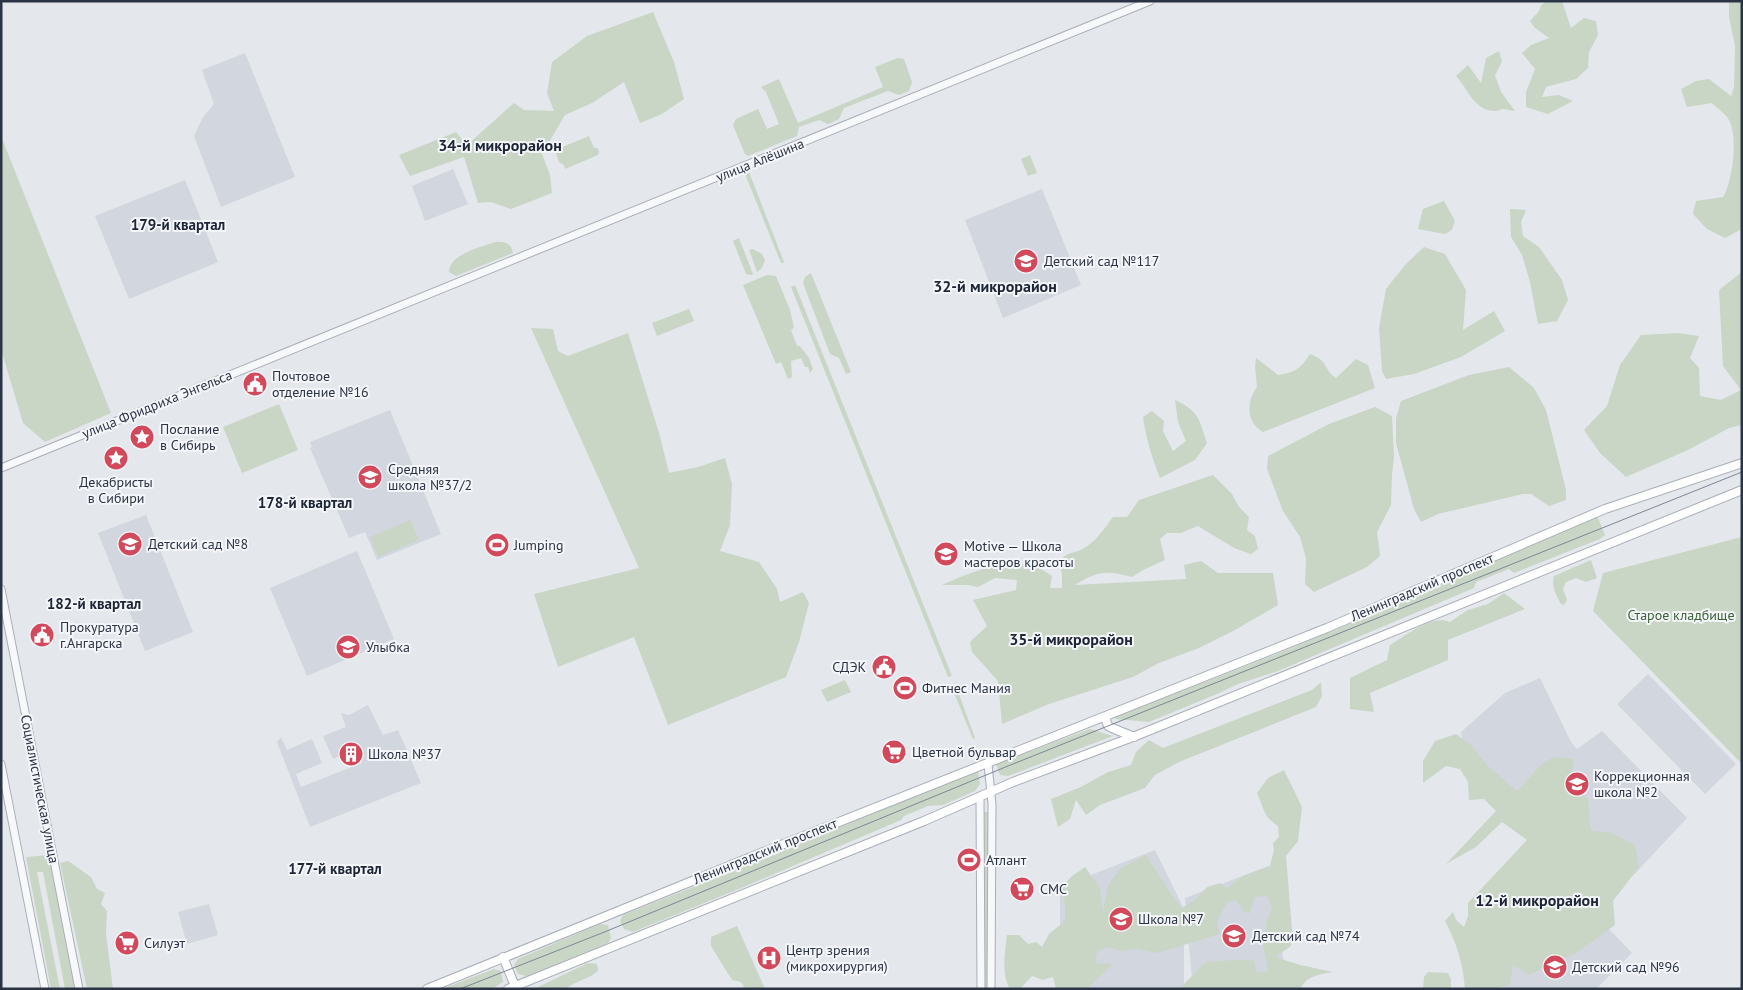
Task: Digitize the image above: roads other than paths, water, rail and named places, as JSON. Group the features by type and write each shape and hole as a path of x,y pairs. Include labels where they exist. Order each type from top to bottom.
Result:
{"main road":[{"name":"Ленинградский проспект","path":"427,989 905,795 1105,718 1336,624 1605,509 1742,463"},
{"name":"Ленинградский проспект","path":"511,987 924,821 980,796 1134,737 1742,490"},
{"path":"1105,718 1108,726 1134,737"},
{"path":"503,957 511,987"}],"street":[{"name":"улица Алёшина","path":"369,319 1150,1"},
{"name":"улица Фридриха Энгельса","path":"1,468 369,319"},
{"name":"Социалистическая улица","path":"1,588 79,989"},
{"path":"1,764 45,989"},
{"path":"988,764 992,804 991,989"},
{"path":"980,796 982,989"}],"tram line":[{"path":"460,989 602,933 1008,766 1742,472"}],"place":[{"name":"Детский сад №117","path":"1026,261"},
{"name":"Почтовое отделение №16","path":"255,384"},
{"name":"Послание в Сибирь","path":"142,437"},
{"name":"Декабристы в Сибири","path":"116,458"},
{"name":"Средняя школа №37/2","path":"370,477"},
{"name":"Детский сад №8","path":"130,544"},
{"name":"Jumping","path":"497,545"},
{"name":"Motive — Школа мастеров красоты","path":"946,554"},
{"name":"Прокуратура г.Ангарска","path":"42,635"},
{"name":"Улыбка","path":"348,647"},
{"name":"СДЭК","path":"884,667"},
{"name":"Фитнес Мания","path":"905,688"},
{"name":"Цветной бульвар","path":"894,752"},
{"name":"Школа №37","path":"351,754"},
{"name":"Коррекционная школа №2","path":"1577,784"},
{"name":"Атлант","path":"969,860"},
{"name":"СМС","path":"1022,889"},
{"name":"Школа №7","path":"1121,919"},
{"name":"Детский сад №74","path":"1234,936"},
{"name":"Силуэт","path":"127,943"},
{"name":"Центр зрения (микрохирургия)","path":"769,958"},
{"name":"Детский сад №96","path":"1555,967"}],"district":[{"name":"34-й микрорайон","path":"500,145"},
{"name":"179-й квартал","path":"178,224"},
{"name":"32-й микрорайон","path":"995,286"},
{"name":"178-й квартал","path":"305,502"},
{"name":"182-й квартал","path":"94,603"},
{"name":"35-й микрорайон","path":"1071,639"},
{"name":"177-й квартал","path":"335,868"},
{"name":"12-й микрорайон","path":"1537,900"}],"park label":[{"name":"Старое кладбище","path":"1681,615"}]}
